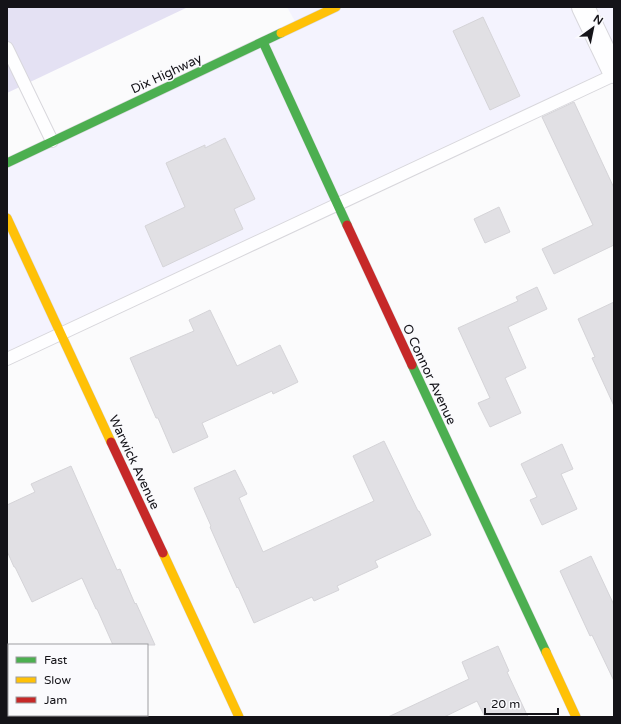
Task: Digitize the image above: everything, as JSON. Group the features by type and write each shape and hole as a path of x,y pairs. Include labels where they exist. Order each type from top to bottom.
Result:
{"street":[{"path":"583,7 614,74"},
{"name":"Dix Highway","path":"7,163 332,8"},
{"name":"O Connor Avenue","path":"263,42 576,717"},
{"name":"Warwick Avenue","path":"7,218 239,717"}],"lane":[{"path":"7,48 52,141"},
{"path":"7,359 614,74"}],"shaded area":[{"path":"7,7 188,7 7,93"},
{"path":"287,7 614,7 614,75 7,359 7,163 297,25"}],"building":[{"path":"483,17 520,96 490,110 453,31"},
{"path":"574,102 614,188 614,245 554,274 542,249 593,225 542,117"},
{"path":"225,138 255,199 234,209 243,229 163,267 145,226 185,207 166,163 205,145 205,148"},
{"path":"499,207 510,232 485,243 474,219"},
{"path":"537,287 547,309 508,327 526,368 505,378 521,413 490,427 478,403 490,398 458,328 518,301 516,297"},
{"path":"614,302 614,406 592,358 595,357 578,319"},
{"path":"210,310 237,366 280,345 298,382 273,394 272,391 202,423 208,437 173,453 130,358 194,331 189,320"},
{"path":"384,441 431,535 375,561 378,567 337,586 339,590 314,601 312,597 254,623 238,587 237,588 194,488 235,470 247,494 239,498 263,552 374,501 353,456"},
{"path":"562,444 573,469 561,474 577,509 542,525 530,500 537,497 521,464"},
{"path":"71,466 117,570 120,569 155,645 113,644 82,578 32,602 7,551 7,505 35,492 31,484"},
{"path":"591,556 614,605 614,681 592,635 590,636 560,571"},
{"path":"498,646 509,671 507,672 528,717 485,717 477,701 444,717 388,717 469,679 462,662"}],"traffic: fast":[{"path":"7,163 281,33"},
{"path":"263,42 347,225"},
{"path":"412,365 546,652"}],"traffic: slow":[{"path":"281,33 336,7"},
{"path":"7,218 111,442"},
{"path":"163,553 239,717"},
{"path":"546,652 576,717"}],"traffic: jam":[{"path":"347,225 412,365"},
{"path":"111,442 163,553"}]}
